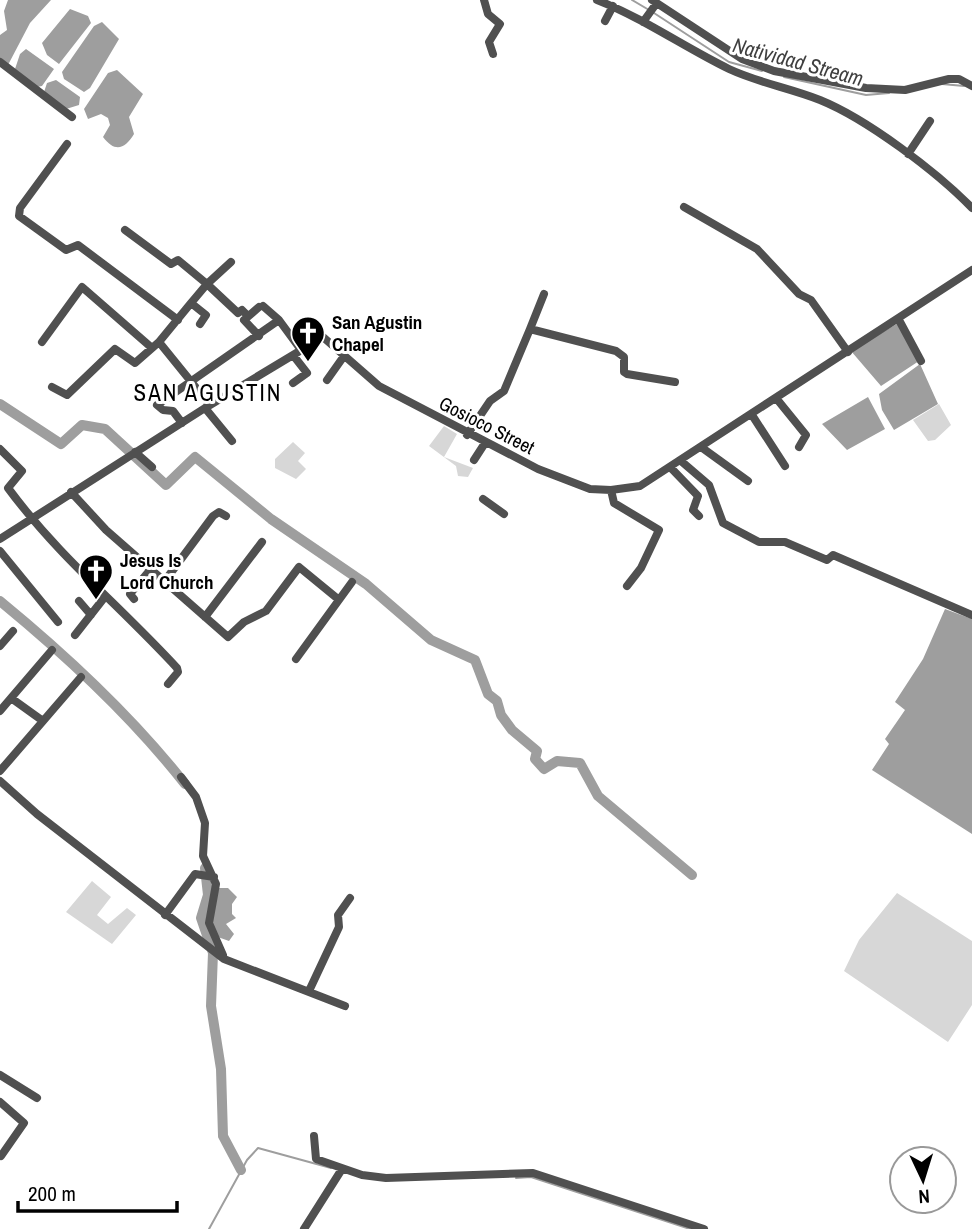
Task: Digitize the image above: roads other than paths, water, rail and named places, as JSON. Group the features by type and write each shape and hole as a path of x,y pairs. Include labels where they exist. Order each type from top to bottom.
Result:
{"street":[{"path":"484,0 488,14 500,24 489,42 493,54"},
{"path":"597,0 753,79 824,101 908,154 954,189 972,208"},
{"path":"605,21 613,6"},
{"path":"643,22 652,7 742,59 774,71 866,89 905,90 949,79 959,79 972,86"},
{"path":"0,62 72,117"},
{"path":"908,154 930,121"},
{"path":"67,144 20,208 19,216 66,250 78,244 178,320"},
{"path":"684,207 757,249 799,294 811,300 848,352"},
{"path":"125,230 171,264 178,260 238,313 242,310 248,316"},
{"path":"52,387 67,395 113,350 118,349 135,363 178,320 207,284 231,262"},
{"name":"Gosioco Street","path":"0,539 71,492 323,337 379,386 467,435 570,485 611,491 640,486 900,320 972,270"},
{"path":"42,342 82,287 155,345 191,378 207,407 232,440"},
{"path":"467,435 490,401 504,391 544,294"},
{"path":"191,303 206,315 200,324"},
{"path":"259,336 244,320 261,306 279,320 301,350"},
{"path":"182,423 173,411 163,410 157,404 191,378 259,336 279,320"},
{"path":"900,320 921,361"},
{"path":"530,329 616,351 624,357 624,372 627,374 675,382"},
{"path":"293,355 307,372 306,377 293,383"},
{"path":"327,380 344,356"},
{"path":"776,398 806,435 799,447"},
{"path":"752,415 785,466"},
{"path":"474,460 485,443"},
{"path":"701,447 748,481"},
{"path":"0,449 22,471 8,488 31,518 104,598 177,668 178,672 168,684"},
{"path":"134,453 152,467"},
{"path":"681,461 709,485 721,518 728,526 759,542 785,542 827,561 834,555 972,615"},
{"path":"671,468 698,496 694,509 699,516"},
{"path":"611,491 614,503 659,530 641,568 627,586"},
{"path":"71,492 100,525 228,637 244,622 266,611 299,567 338,599"},
{"path":"483,499 504,513"},
{"path":"164,582 212,516 219,512 226,516"},
{"path":"205,617 262,542"},
{"path":"0,551 58,622"},
{"path":"134,599 130,594 150,570"},
{"path":"296,659 352,582"},
{"path":"75,635 104,598"},
{"path":"79,601 91,615"},
{"path":"0,646 13,631"},
{"path":"0,711 52,650"},
{"path":"0,771 81,677"},
{"path":"11,698 43,721"},
{"path":"181,776 203,816 206,837 203,856 209,876 209,923 221,955"},
{"path":"0,781 165,915 224,959 345,1006"},
{"path":"165,915 187,881 195,874 209,876"},
{"path":"309,991 339,927 338,915 350,898"},
{"path":"0,1075 37,1098"},
{"path":"0,1102 24,1123 1,1156"},
{"path":"314,1136 316,1159 342,1169 386,1178 533,1173 704,1229"},
{"path":"304,1229 342,1169"}],"waterway":[{"name":"Natividad Stream","path":"632,0 649,10"},
{"name":"Natividad Stream","path":"654,13 729,62 762,71"},
{"name":"Natividad Stream","path":"784,77 866,95 889,93"},
{"name":"Natividad Stream","path":"942,84 964,86"},
{"path":"0,404 61,444 82,425 105,429 166,485 195,457 271,519 366,584 431,640 475,660 488,694 497,701 501,715 512,730 537,751 535,759 544,769 557,761 580,763 598,796 692,875"},
{"path":"0,601 97,687 143,734 185,784"},
{"path":"205,868 208,895 201,918 213,953 211,1006 221,1069 223,1136 241,1170"},
{"path":"209,1229 247,1160 258,1148 331,1168"},
{"path":"516,1178 531,1177 690,1229"}],"place":[{"name":"San Agustin Chapel","path":"308,363"},
{"name":"Jesus Is Lord Church","path":"96,601"}],"district":[{"name":"SAN AGUSTIN","path":"208,393"}]}
